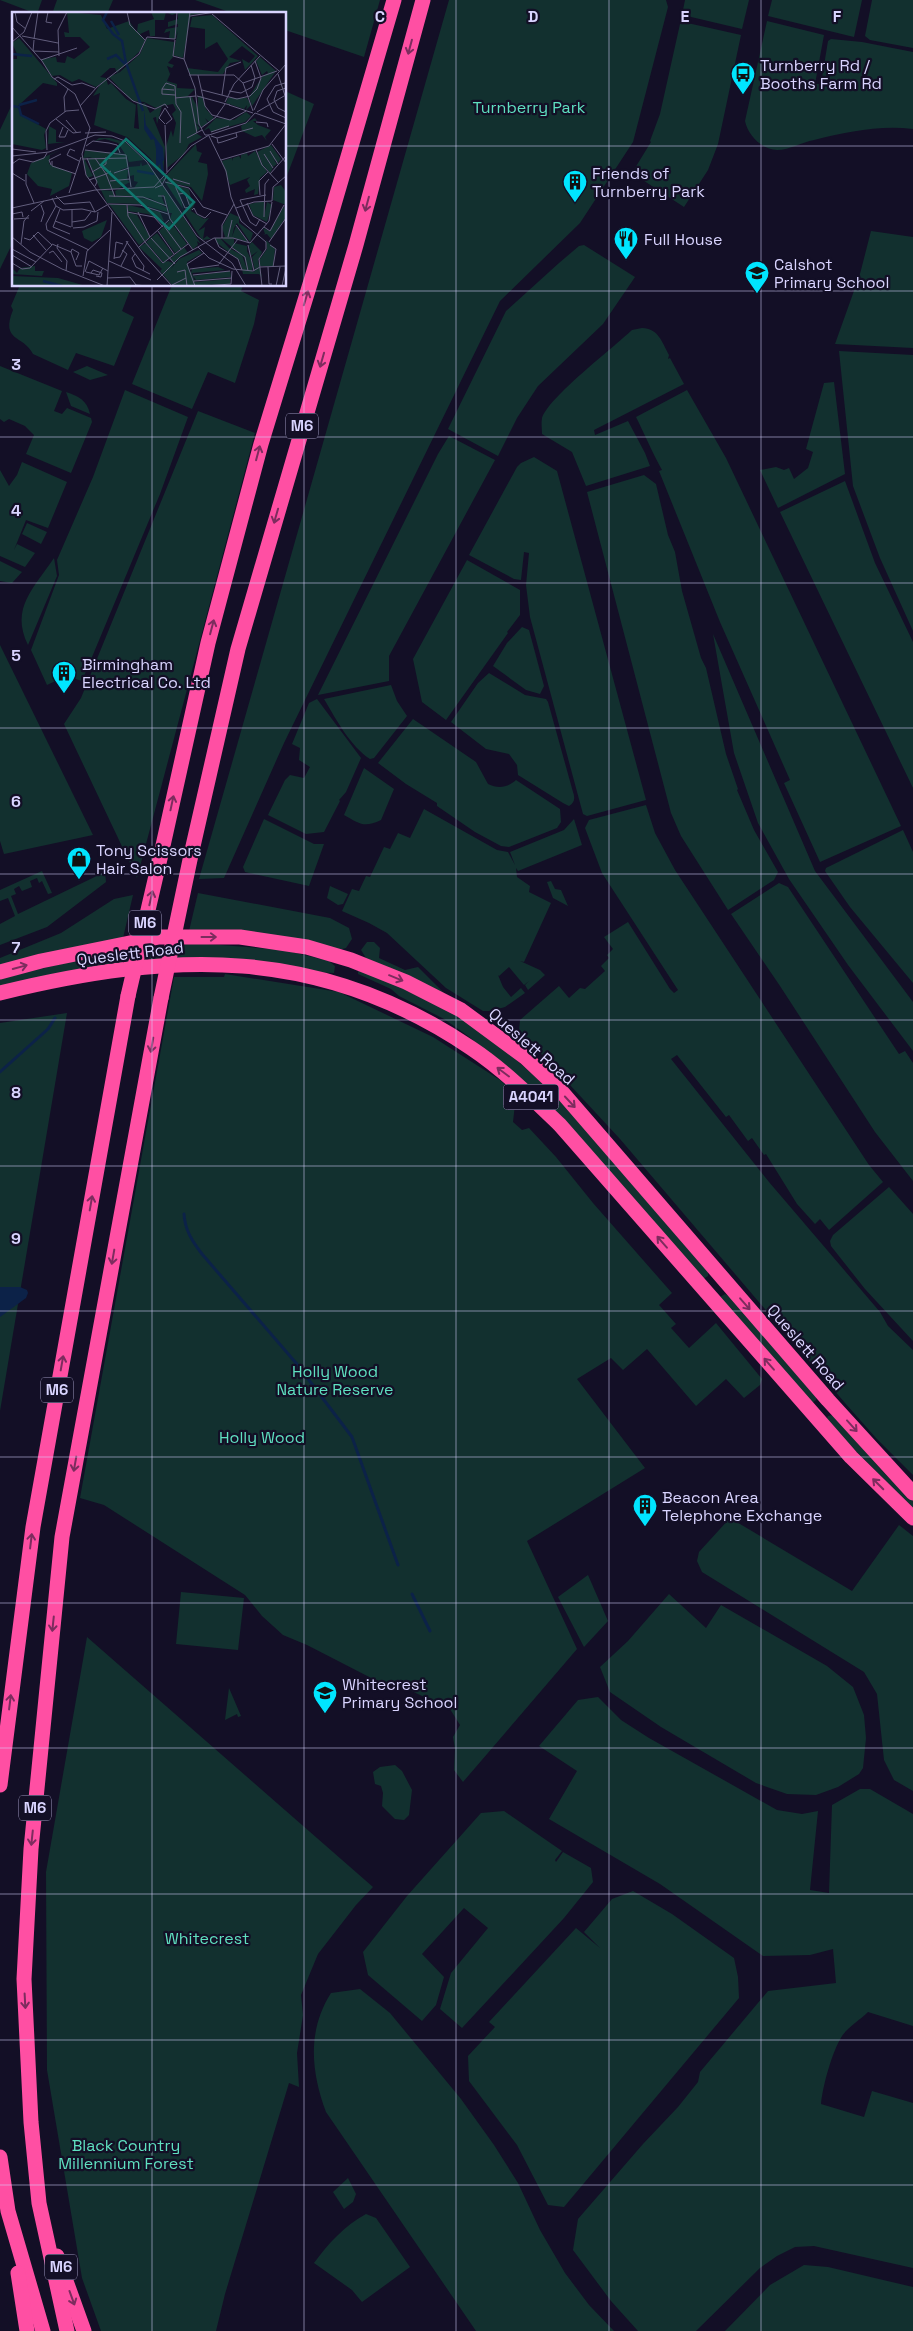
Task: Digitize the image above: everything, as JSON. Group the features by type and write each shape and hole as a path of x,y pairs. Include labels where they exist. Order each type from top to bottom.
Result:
{"highway":[{"name":"M6","path":"0,1785 33,1527 128,996 208,643 260,444 325,235 394,0"},
{"name":"M6","path":"68,2331 38,2203 31,2122 24,1979 31,1849 61,1546 160,998 238,650 356,246 423,0"},
{"name":"Queslett Road","path":"0,972 41,961 159,937 240,937 307,947 351,960 406,982 461,1010 526,1058 561,1091 828,1400 913,1493"},
{"name":"Queslett Road","path":"0,993 105,971 191,963 235,964 266,968 340,984 415,1015 446,1032 512,1078 560,1125 851,1457 913,1518"},
{"path":"705,1290 723,1277"},
{"path":"813,1414 828,1400"},
{"name":"M6","path":"0,2157 27,2331"},
{"name":"M6","path":"38,2203 84,2331"},
{"name":"M6","path":"8,2211 43,2331"}],"green space":[{"path":"0,0 42,0 38,12 32,12"},
{"path":"57,0 113,0 108,12 53,12"},
{"path":"195,0 380,0 364,57 286,30 286,12 229,12"},
{"name":"Turnberry Park","path":"449,0 666,0 668,7 633,142 580,223 500,301 284,743 224,878 199,879"},
{"path":"685,0 749,0 742,29 687,16 683,10"},
{"path":"772,0 862,0 854,37 768,16"},
{"path":"872,0 913,0 913,48 870,40 865,36"},
{"path":"767,21 824,35 815,84 821,84 828,41 831,39 862,42 913,52 913,129 863,130 809,141 782,150 771,149 761,144 752,136 745,121"},
{"path":"683,22 741,35 718,144 708,170 684,207 632,173 651,142 660,114 680,24"},
{"path":"286,91 314,104 286,178"},
{"path":"12,104 12,244 0,269 0,130"},
{"path":"871,231 913,237 913,348 835,344 860,274"},
{"path":"584,245 635,277 603,324 538,386 517,418 498,456 448,429 506,311 579,246"},
{"path":"20,286 132,286 122,311 134,317 114,366 76,353 68,370 33,354 29,348 11,333 9,328 13,310 11,306"},
{"path":"172,286 243,286 241,291 259,300 254,324 235,383 208,372 192,409 132,384"},
{"path":"642,328 652,330 662,341 669,355 668,359 670,358 684,384 594,430 595,435 628,421 650,466 586,486 572,452 542,434 542,418 556,398 582,373 632,330"},
{"path":"839,351 913,355 913,631 880,558 853,486"},
{"path":"0,366 62,391 54,411 62,414 67,408 91,418 92,422 71,473 26,454 34,435 25,426 9,419 4,422 0,419"},
{"path":"87,366 108,375 90,380 73,372"},
{"path":"834,382 845,474 778,508 760,470 776,467 784,470 789,468 794,479 808,468 813,452 806,449 824,383"},
{"path":"125,390 188,417 160,494 82,681 66,676 47,685 31,650 59,575 57,560 93,477"},
{"path":"687,390 726,458 901,826 820,862 784,783 790,780 720,622 659,471 662,470 636,417"},
{"path":"66,392 81,399 87,405 90,414 71,406"},
{"path":"198,411 255,433 137,878 64,724 81,698"},
{"path":"449,436 495,460 389,656 389,681 318,695 438,454"},
{"path":"534,457 557,471 646,800 587,816 583,814 530,617 526,585 529,553 524,552 521,580 514,579 469,555 517,467"},
{"path":"22,462 67,482 48,528 26,520 14,550 17,544 35,553 25,567 0,556 0,470 9,486 17,475"},
{"path":"644,475 656,484 668,535 675,552 682,591 701,658 706,668 726,754 737,790 754,830 778,872 774,880 728,910 681,836 671,813 587,492"},
{"path":"845,481 875,563 913,642 913,788 780,512"},
{"path":"27,523 47,532 41,544 22,534"},
{"path":"54,558 57,576 28,645 23,632 23,609 32,589"},
{"path":"467,560 520,590 520,615 446,720 422,702 413,659"},
{"path":"0,561 22,572 12,583 0,581"},
{"path":"522,627 529,630 544,686 540,694 526,690 493,666 507,643"},
{"path":"713,634 815,871 913,1002 913,1051 848,965 789,879 758,823 734,753"},
{"path":"0,645 93,835 4,854 0,841"},
{"path":"489,673 525,695 546,699 548,702 574,796 569,806 518,775 517,765 509,754 486,749 451,722 478,683"},
{"path":"391,685 397,701 407,716 374,758 370,759 350,740 324,699"},
{"path":"317,699 361,758 346,792 339,800 324,832 306,834 268,815 285,780 290,775 304,778 310,767 299,760 300,748 292,744 309,703"},
{"path":"413,719 476,762 488,784 502,787 516,780 560,809 561,822 557,828 509,847 501,846 475,832 437,806 437,803 406,784 378,763"},
{"path":"364,768 394,789 381,820 370,824 358,823 344,815"},
{"path":"646,805 655,833 675,870 869,1165 883,1182 829,1230 820,1219 815,1224 797,1204 766,1154 764,1155 752,1138 748,1141 729,1115 726,1117 677,1055 671,1059 769,1182 880,1312 888,1326 913,1350 913,1475 845,1403 620,1139 519,1030 520,1020 559,986 569,998 580,988 585,989 605,971 601,966 609,958 607,955 613,949 604,937 628,922 670,989 674,993 678,990 602,873 585,828 589,820"},
{"path":"424,809 497,850 508,852 515,865 510,852 564,830 574,819 582,845 518,871 516,868 517,877 530,886 529,892 551,903 524,962 520,961 540,970 545,975 528,990 525,985 529,981 524,985 509,967 498,975 503,987 511,997 521,988 525,993 505,1007 483,1011 446,988 387,933 342,911 352,889 359,891 366,876 370,877 384,847 390,849 398,833 410,838"},
{"path":"264,819 314,844 324,844 309,886 245,872 243,867"},
{"path":"903,830 913,852 913,983 850,907 825,871 826,868"},
{"path":"42,871 52,893 48,894 42,881 39,883 37,878 30,881 32,887 22,891 19,886 14,889 16,894 11,896 18,914 105,872 106,882 47,927 0,945 0,924 15,916 8,898 0,901 0,890"},
{"path":"551,881 555,889 561,890 568,906 553,898 547,882"},
{"path":"779,883 788,887 899,1054 905,1051 913,1063 913,1181 875,1132 731,914"},
{"path":"330,886 348,894 343,904 338,905 327,898"},
{"path":"198,893 330,918 349,928 352,939 346,948 339,950 189,931"},
{"path":"133,895 123,938 0,968 0,958 61,933 114,899"},
{"path":"367,942 374,942 380,948 379,958 405,970 418,967 445,994 366,958 361,950"},
{"path":"195,943 284,950 329,961 335,966 334,973 309,972 268,962 0,988 0,979 101,954"},
{"path":"358,969 434,1002 482,1033 519,1062 586,1128 618,1164 708,1271 708,1276 703,1279 566,1121 531,1087 444,1019 399,996 391,989 358,974"},
{"name":"Holly Wood Nature Reserve","path":"225,974 339,992 433,1037 500,1080 516,1095 513,1122 522,1130 529,1128 556,1157 593,1203 672,1293 659,1305 676,1324 671,1328 689,1348 716,1323 762,1379 760,1385 744,1398 726,1379 696,1406 647,1349 623,1370 611,1358 577,1379 645,1468 527,1541 577,1649 463,1782 454,1770 455,1749 453,1737 460,1725 450,1709 405,1688 377,1681 307,1645 283,1635 262,1616 245,1595 104,1505 80,1498 174,977 224,977"},
{"path":"67,1013 0,1411 0,1023"},
{"path":"889,1187 913,1214 913,1341 865,1289 831,1246 830,1241 833,1235"},
{"path":"725,1294 732,1298 816,1396 816,1400 811,1404 720,1297"},
{"path":"833,1415 885,1474 913,1501 913,1508 826,1421 828,1416"},
{"path":"730,1518 852,1591 899,1525 913,1536 913,1791 894,1780 884,1760 877,1694 864,1672 702,1572 697,1561 699,1552"},
{"path":"588,1575 608,1621 584,1647 558,1597"},
{"path":"181,1592 244,1598 238,1650 176,1644"},
{"path":"669,1594 706,1628 721,1605 827,1666 853,1687 864,1715 866,1738 863,1768 859,1774 838,1787 816,1795 787,1794 756,1783 661,1727 610,1692 600,1667 628,1641"},
{"path":"87,1637 373,1887 356,1905 318,1954 301,1995 303,2015 297,2053 299,2087 289,2083 225,2294 216,2331 101,2331 82,2278 47,2070 46,1872"},
{"path":"229,1688 241,1716 238,1717 237,1714 225,1720"},
{"path":"598,1697 621,1720 649,1738 777,1810 802,1814 818,1811 810,1890 829,1893 832,1805 860,1789 870,1789 913,1814 913,2026 868,2012 842,2036 831,2060 821,2104 864,2117 872,2091 913,2103 913,2268 814,2246 795,2247 777,2256 760,2268 696,2331 638,2331 611,2301 573,2250 578,2219 678,2107 698,2082 700,2072 768,1991 836,1983 833,1949 810,1955 763,1956 660,1884 549,1819 577,1771 539,1746 578,1700"},
{"path":"395,1765 402,1771 412,1790 409,1815 404,1820 395,1819 382,1806 383,1793 381,1786 375,1784 373,1772 380,1767"},
{"path":"504,1811 562,1851 555,1860 556,1862 563,1852 591,1868 593,1882 564,1918 462,2028 440,2009 451,1973 488,1928 464,1908 422,1954 444,1977 436,2005 422,2021 368,1975 363,1952 407,1896 481,1813"},
{"path":"633,1891 672,1914 734,1958 738,1977 739,1998 564,2207 548,2205 517,2145 469,2081 468,2056 495,2027 489,2022 576,1928 600,1948 584,1932 612,1899"},
{"path":"360,1989 390,2013 461,2099 518,2183 540,2230 565,2273 589,2305 614,2331 476,2331 326,2112 317,2081 315,2066 314,2051 318,2022 323,2007 331,1993"},
{"path":"348,2178 356,2194 353,2202 344,2209 333,2192"},
{"path":"366,2214 376,2218 410,2267 362,2302 352,2290 314,2263 337,2236"},
{"path":"804,2265 828,2267 913,2287 913,2331 725,2331 770,2285"}],"water":[{"path":"0,1287 20,1287 27,1290 28,1293 26,1298 0,1317"}],"waterway":[{"path":"0,1072 48,1029 55,1018"},
{"path":"184,1214 186,1225 195,1245 296,1363 352,1437 398,1565"},
{"path":"412,1594 430,1631"}],"place":[{"name":"Turnberry Rd / Booths Farm Rd","path":"743,95"},
{"name":"Friends of Turnberry Park","path":"575,203"},
{"name":"Full House","path":"626,260"},
{"name":"Calshot Primary School","path":"757,294"},
{"name":"Birmingham Electrical Co. Ltd","path":"64,694"},
{"name":"Tony Scissors Hair Salon","path":"79,880"},
{"name":"Beacon Area Telephone Exchange","path":"645,1527"},
{"name":"Whitecrest Primary School","path":"325,1714"}],"park label":[{"name":"Holly Wood","path":"262,1437"},
{"name":"Whitecrest","path":"207,1938"},
{"name":"Black Country Millennium Forest","path":"126,2154"}]}
